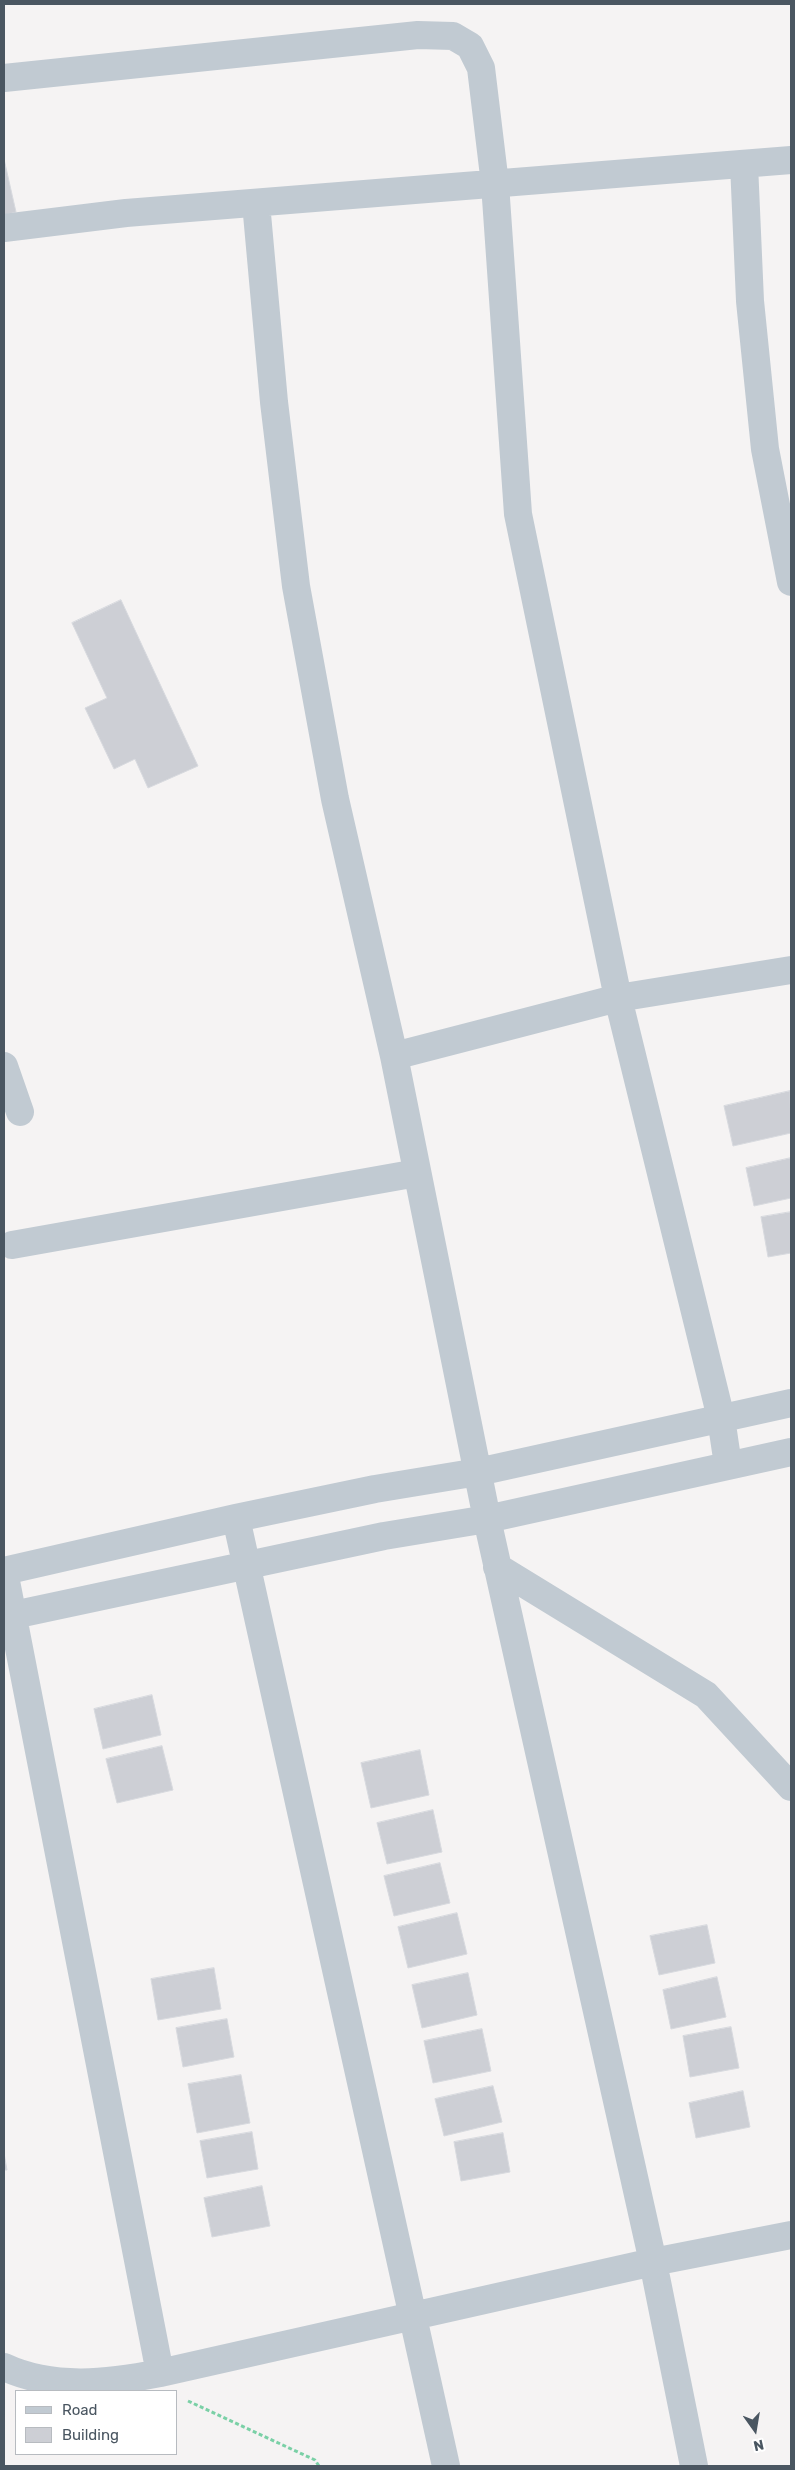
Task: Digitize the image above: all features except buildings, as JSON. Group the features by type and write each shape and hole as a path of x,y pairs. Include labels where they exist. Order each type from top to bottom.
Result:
{"street":[{"path":"4,78 418,35 453,36 470,46 482,68 495,184 518,514 618,998 720,1418 728,1465"},
{"path":"4,228 126,213 791,160"},
{"path":"744,164 750,301 765,450 791,582"},
{"path":"256,203 274,402 296,586 334,799 394,1056 487,1519 653,2262 694,2466"},
{"path":"394,1056 618,998 791,970"},
{"path":"4,1066 20,1112"},
{"path":"12,1245 417,1173"},
{"path":"160,2373 8,1616 4,1571 236,1518 375,1489 478,1472 791,1403"},
{"path":"8,1616 384,1536 487,1519 791,1452"},
{"path":"236,1518 446,2466"},
{"path":"497,1566 706,1695 791,1787"},
{"path":"4,2367 21,2375 81,2384 160,2373 653,2262 791,2235"}],"path":[{"path":"185,2400 315,2460 319,2466"}]}
